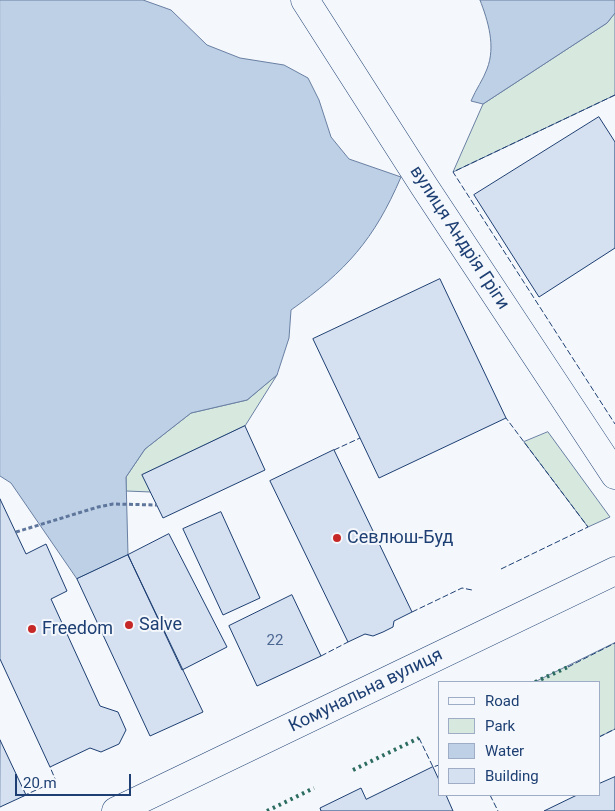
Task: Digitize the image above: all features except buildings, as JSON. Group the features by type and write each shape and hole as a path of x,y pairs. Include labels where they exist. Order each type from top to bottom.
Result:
{"street":[{"name":"вулиця Андрія Гріги","path":"306,0 424,186 615,475"},
{"name":"Комунальна вулиця","path":"116,811 615,571"}],"path":[{"path":"16,532 113,504 157,505"}],"green space":[{"path":"615,13 615,95 453,172 483,104 607,23"},
{"path":"277,375 245,426 143,475 151,492 126,491 126,477 145,449 191,413 247,400"},
{"path":"548,432 610,517 588,527 524,442"},
{"path":"615,643 615,729 600,736 600,681 537,681"}],"water":[{"path":"0,0 143,0 171,10 207,45 240,58 284,65 308,78 319,100 331,137 349,159 401,177 380,219 357,252 328,282 291,310 289,338 277,375 247,400 191,413 145,449 126,477 128,555 77,579 11,483 0,476"},
{"path":"480,0 615,0 615,13 607,23 483,104 471,101 484,77 491,51 490,34"}],"hedge":[{"path":"537,681 568,667"},
{"path":"353,770 419,738"},
{"path":"267,811 314,788"}],"fence":[{"path":"615,95 453,172 615,424"},
{"path":"501,569 588,527 506,418"},
{"path":"334,450 360,438"},
{"path":"412,612 462,588 472,590"},
{"path":"321,656 348,642"},
{"path":"568,667 615,643"},
{"path":"600,736 615,729"},
{"path":"419,738 433,767 438,765"},
{"path":"23,796 56,781 50,767"},
{"path":"490,796 498,811"}],"place":[{"name":"Севлюш-Буд","path":"337,538"},
{"name":"Salve","path":"129,625"},
{"name":"Freedom","path":"32,629"}]}
